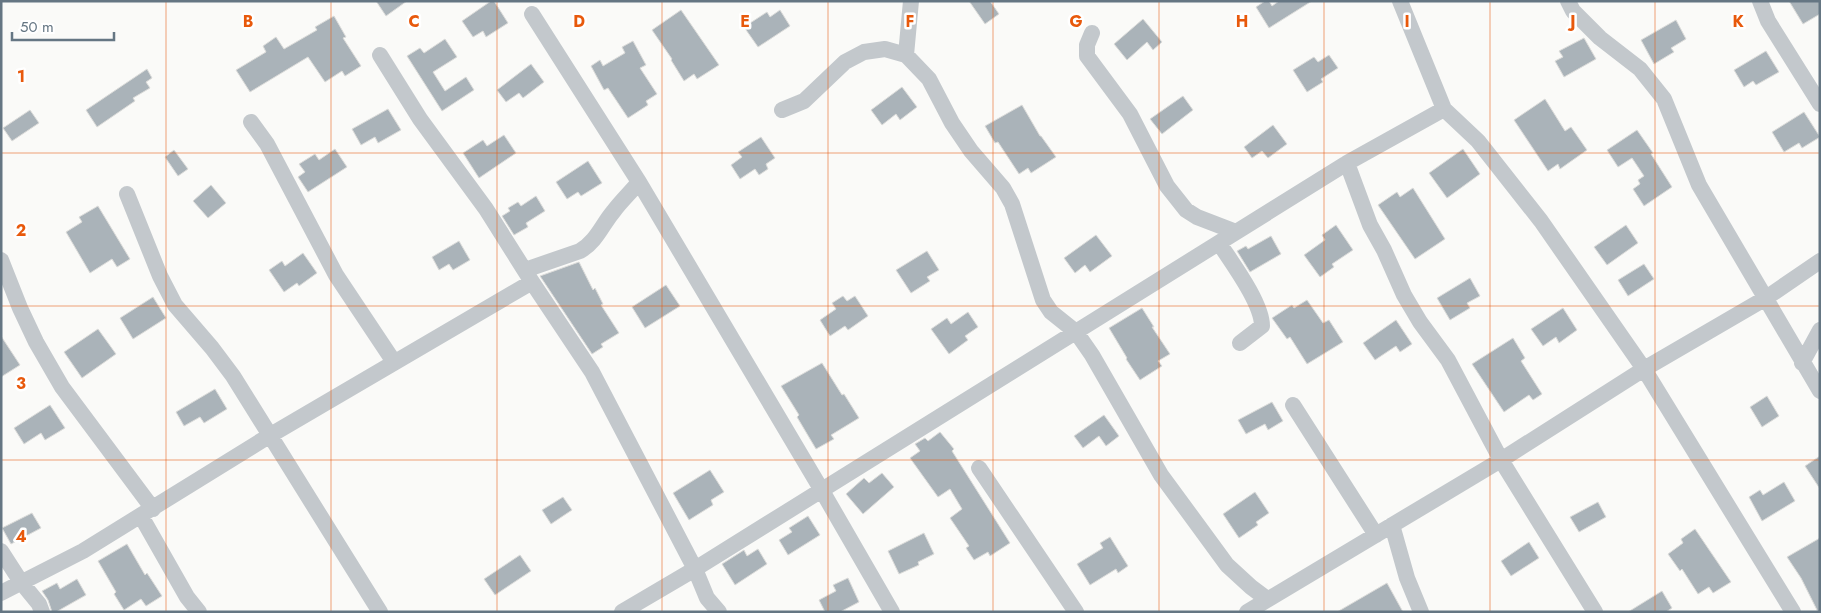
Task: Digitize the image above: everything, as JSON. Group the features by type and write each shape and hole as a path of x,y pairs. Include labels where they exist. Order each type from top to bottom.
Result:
{"street":[{"path":"1400,1 1444,109 1478,140 1541,221 1644,369 1793,612"},
{"path":"1568,1 1573,11 1600,38 1640,69 1664,99 1699,185 1820,391"},
{"path":"1760,1 1768,20 1820,104"},
{"path":"906,55 909,3"},
{"path":"532,14 639,182 892,612"},
{"path":"1092,33 1087,45 1087,56 1130,114 1166,186 1186,210 1197,217 1236,232"},
{"path":"782,110 804,101 845,62 864,52 885,48 906,55 929,79 952,123 971,151 1003,188 1012,204 1044,300 1051,312 1076,332 1092,355 1161,475 1227,565 1251,588 1267,600"},
{"path":"380,55 420,119 486,209 592,372 695,569 707,598 719,612"},
{"path":"622,612 695,569 1347,163 1444,109"},
{"path":"251,122 267,144 336,275 394,362"},
{"path":"1347,163 1370,225 1384,250 1404,295 1420,322 1448,360 1501,460 1595,612"},
{"path":"1,593 83,551 269,436 394,362 528,276 540,263 580,251 588,246 604,227 612,213 639,182"},
{"path":"127,194 160,276 175,306 212,348 233,376 380,612"},
{"path":"1219,242 1248,290 1261,316 1262,326 1240,343"},
{"path":"1,260 8,298 62,387 147,512 187,597 199,612"},
{"path":"1247,612 1501,460 1644,369 1766,298 1820,261"},
{"path":"1802,363 1820,330"},
{"path":"1293,405 1376,535"},
{"path":"979,468 1076,612"},
{"path":"1392,525 1407,578 1421,612"},
{"path":"1,551 42,612"}],"building":[{"path":"376,1 407,1 386,16"},
{"path":"491,1 494,1 508,23 486,37 483,31 473,37 462,21"},
{"path":"969,1 990,1 999,14 985,24"},
{"path":"1265,1 1269,1 1272,6 1279,1 1312,1 1269,28 1256,7"},
{"path":"1789,1 1820,1 1820,14 1803,24"},
{"path":"681,10 719,65 697,79 694,74 684,81 672,59 652,30"},
{"path":"780,10 790,26 758,47 744,27 767,12 770,17"},
{"path":"334,16 346,37 343,38 361,66 345,76 342,71 325,82 308,57 250,92 236,70 266,52 263,46 276,37 284,49 317,30 315,27"},
{"path":"1143,19 1162,42 1153,50 1147,42 1127,60 1114,44"},
{"path":"1676,20 1686,39 1671,48 1674,52 1654,64 1641,40"},
{"path":"1584,38 1596,59 1564,77 1555,61 1563,57 1559,51"},
{"path":"445,39 457,57 433,72 445,91 466,77 474,90 442,111 407,56 420,48 424,53"},
{"path":"633,41 646,65 640,68 657,94 646,101 648,105 628,118 608,88 604,90 591,66 600,60 603,66 625,53 622,47"},
{"path":"1766,51 1779,72 1756,85 1753,81 1744,87 1734,70"},
{"path":"1329,55 1338,68 1321,79 1323,82 1307,92 1293,70 1314,57 1318,62"},
{"path":"531,64 544,82 523,98 519,93 506,102 497,90"},
{"path":"147,69 152,78 146,82 150,88 133,98 135,101 97,127 86,110"},
{"path":"902,87 917,107 900,120 896,114 882,125 871,110"},
{"path":"1183,96 1193,110 1162,134 1150,119"},
{"path":"1545,99 1565,131 1571,127 1587,150 1560,169 1558,164 1548,171 1514,120"},
{"path":"1022,105 1040,136 1056,157 1031,173 1028,168 1019,174 998,142 995,143 985,126"},
{"path":"388,109 401,130 378,143 375,137 361,145 352,129"},
{"path":"30,110 39,123 12,141 3,128"},
{"path":"1804,112 1820,137 1802,148 1799,143 1784,152 1772,132"},
{"path":"1273,125 1287,144 1268,158 1262,151 1252,158 1244,147"},
{"path":"1637,130 1653,153 1651,154 1672,187 1644,206 1633,189 1640,184 1638,180 1644,176 1632,158 1618,167 1607,150"},
{"path":"504,135 516,153 479,178 463,153 483,140 487,146"},
{"path":"761,137 775,158 766,164 768,169 759,175 755,169 740,179 731,165 742,157 738,152"},
{"path":"335,149 347,167 308,192 298,177 305,172 299,164 315,154 319,160"},
{"path":"1463,149 1480,174 1447,198 1429,173"},
{"path":"174,150 188,169 178,176 165,157"},
{"path":"588,161 602,183 581,196 578,192 567,199 556,182"},
{"path":"211,185 226,203 208,218 193,201"},
{"path":"1413,188 1445,239 1415,259 1378,205 1397,192 1400,197"},
{"path":"536,196 545,211 526,223 528,227 514,235 502,216 510,211 508,208 518,202 521,206"},
{"path":"98,206 130,259 117,267 112,259 90,273 66,232 82,222 79,217"},
{"path":"1336,225 1353,250 1332,264 1334,267 1320,277 1304,255 1325,240 1322,235"},
{"path":"1626,225 1638,243 1607,265 1594,247"},
{"path":"1096,235 1112,256 1090,272 1085,265 1075,273 1064,258"},
{"path":"1271,236 1281,254 1250,272 1237,251 1246,246 1248,249"},
{"path":"459,241 470,260 453,270 449,264 439,270 432,257"},
{"path":"927,251 939,270 927,277 930,281 911,293 896,270"},
{"path":"303,253 317,273 299,286 297,283 284,292 269,270 282,261 285,266"},
{"path":"579,262 593,290 595,288 603,304 601,305 619,333 601,344 603,347 592,354 540,276"},
{"path":"1644,264 1654,279 1628,296 1618,280"},
{"path":"1470,278 1480,296 1467,303 1470,308 1450,320 1437,298"},
{"path":"666,285 680,306 645,328 632,307"},
{"path":"843,296 847,301 855,296 868,316 848,330 845,326 830,336 820,320 836,309 832,303"},
{"path":"153,297 166,318 133,339 120,318"},
{"path":"1307,300 1323,323 1329,320 1343,342 1307,364 1290,337 1287,339 1272,318 1292,305 1294,308"},
{"path":"1142,308 1170,354 1158,361 1162,366 1140,380 1109,328"},
{"path":"1563,308 1577,330 1559,343 1556,337 1543,346 1531,329"},
{"path":"968,312 978,327 965,336 968,340 949,354 931,329 947,318 951,324"},
{"path":"1396,320 1412,344 1400,352 1396,346 1375,360 1363,343"},
{"path":"98,329 116,354 82,378 64,352"},
{"path":"1,336 20,365 1,377"},
{"path":"1513,338 1525,358 1521,361 1542,394 1533,400 1529,395 1504,412 1472,364"},
{"path":"822,363 859,418 831,435 834,439 816,449 797,417 799,415 781,386"},
{"path":"215,389 227,409 204,423 200,417 184,426 176,412"},
{"path":"1767,396 1779,416 1762,427 1750,407"},
{"path":"1272,402 1283,421 1268,430 1265,424 1246,434 1238,420"},
{"path":"50,405 65,428 45,440 41,433 24,444 14,428"},
{"path":"1104,415 1119,436 1106,446 1099,436 1083,448 1074,436"},
{"path":"940,432 954,449 952,451 1010,543 990,556 988,552 974,560 966,548 969,546 950,518 962,509 950,489 938,497 910,458 920,451 915,444 925,438 928,441"},
{"path":"1820,456 1820,489 1805,466"},
{"path":"710,470 724,492 711,500 713,505 689,520 673,493"},
{"path":"882,473 894,487 863,514 846,494 864,478 869,483"},
{"path":"1784,482 1795,501 1762,521 1749,497 1760,490 1763,495"},
{"path":"1255,492 1269,513 1256,522 1258,525 1239,538 1223,514"},
{"path":"563,497 572,510 551,524 542,510"},
{"path":"1598,502 1606,517 1579,532 1570,517"},
{"path":"32,513 41,528 11,544 2,528"},
{"path":"808,516 820,535 788,555 779,540 792,532 789,528"},
{"path":"1695,529 1731,582 1713,593 1709,587 1698,594 1682,569 1680,571 1668,554 1683,543 1681,539"},
{"path":"924,533 934,554 918,562 919,565 899,574 888,551"},
{"path":"1110,537 1128,566 1118,573 1116,569 1090,585 1077,564 1103,548 1100,543"},
{"path":"1820,538 1820,612 1818,612 1801,578 1787,557"},
{"path":"1529,542 1539,558 1511,576 1501,561"},
{"path":"127,544 145,575 147,573 162,596 146,606 141,599 124,610 98,561"},
{"path":"758,549 767,564 735,585 722,564 744,550 747,556"},
{"path":"520,555 531,571 495,595 484,579"},
{"path":"848,578 859,602 840,612 825,612 819,600 836,591 833,585"},
{"path":"77,579 86,595 56,612 52,612 48,600 42,591 57,583 60,589"},
{"path":"1387,583 1403,612 1337,612"},
{"path":"1662,591 1672,608 1666,612 1628,612"}]}
